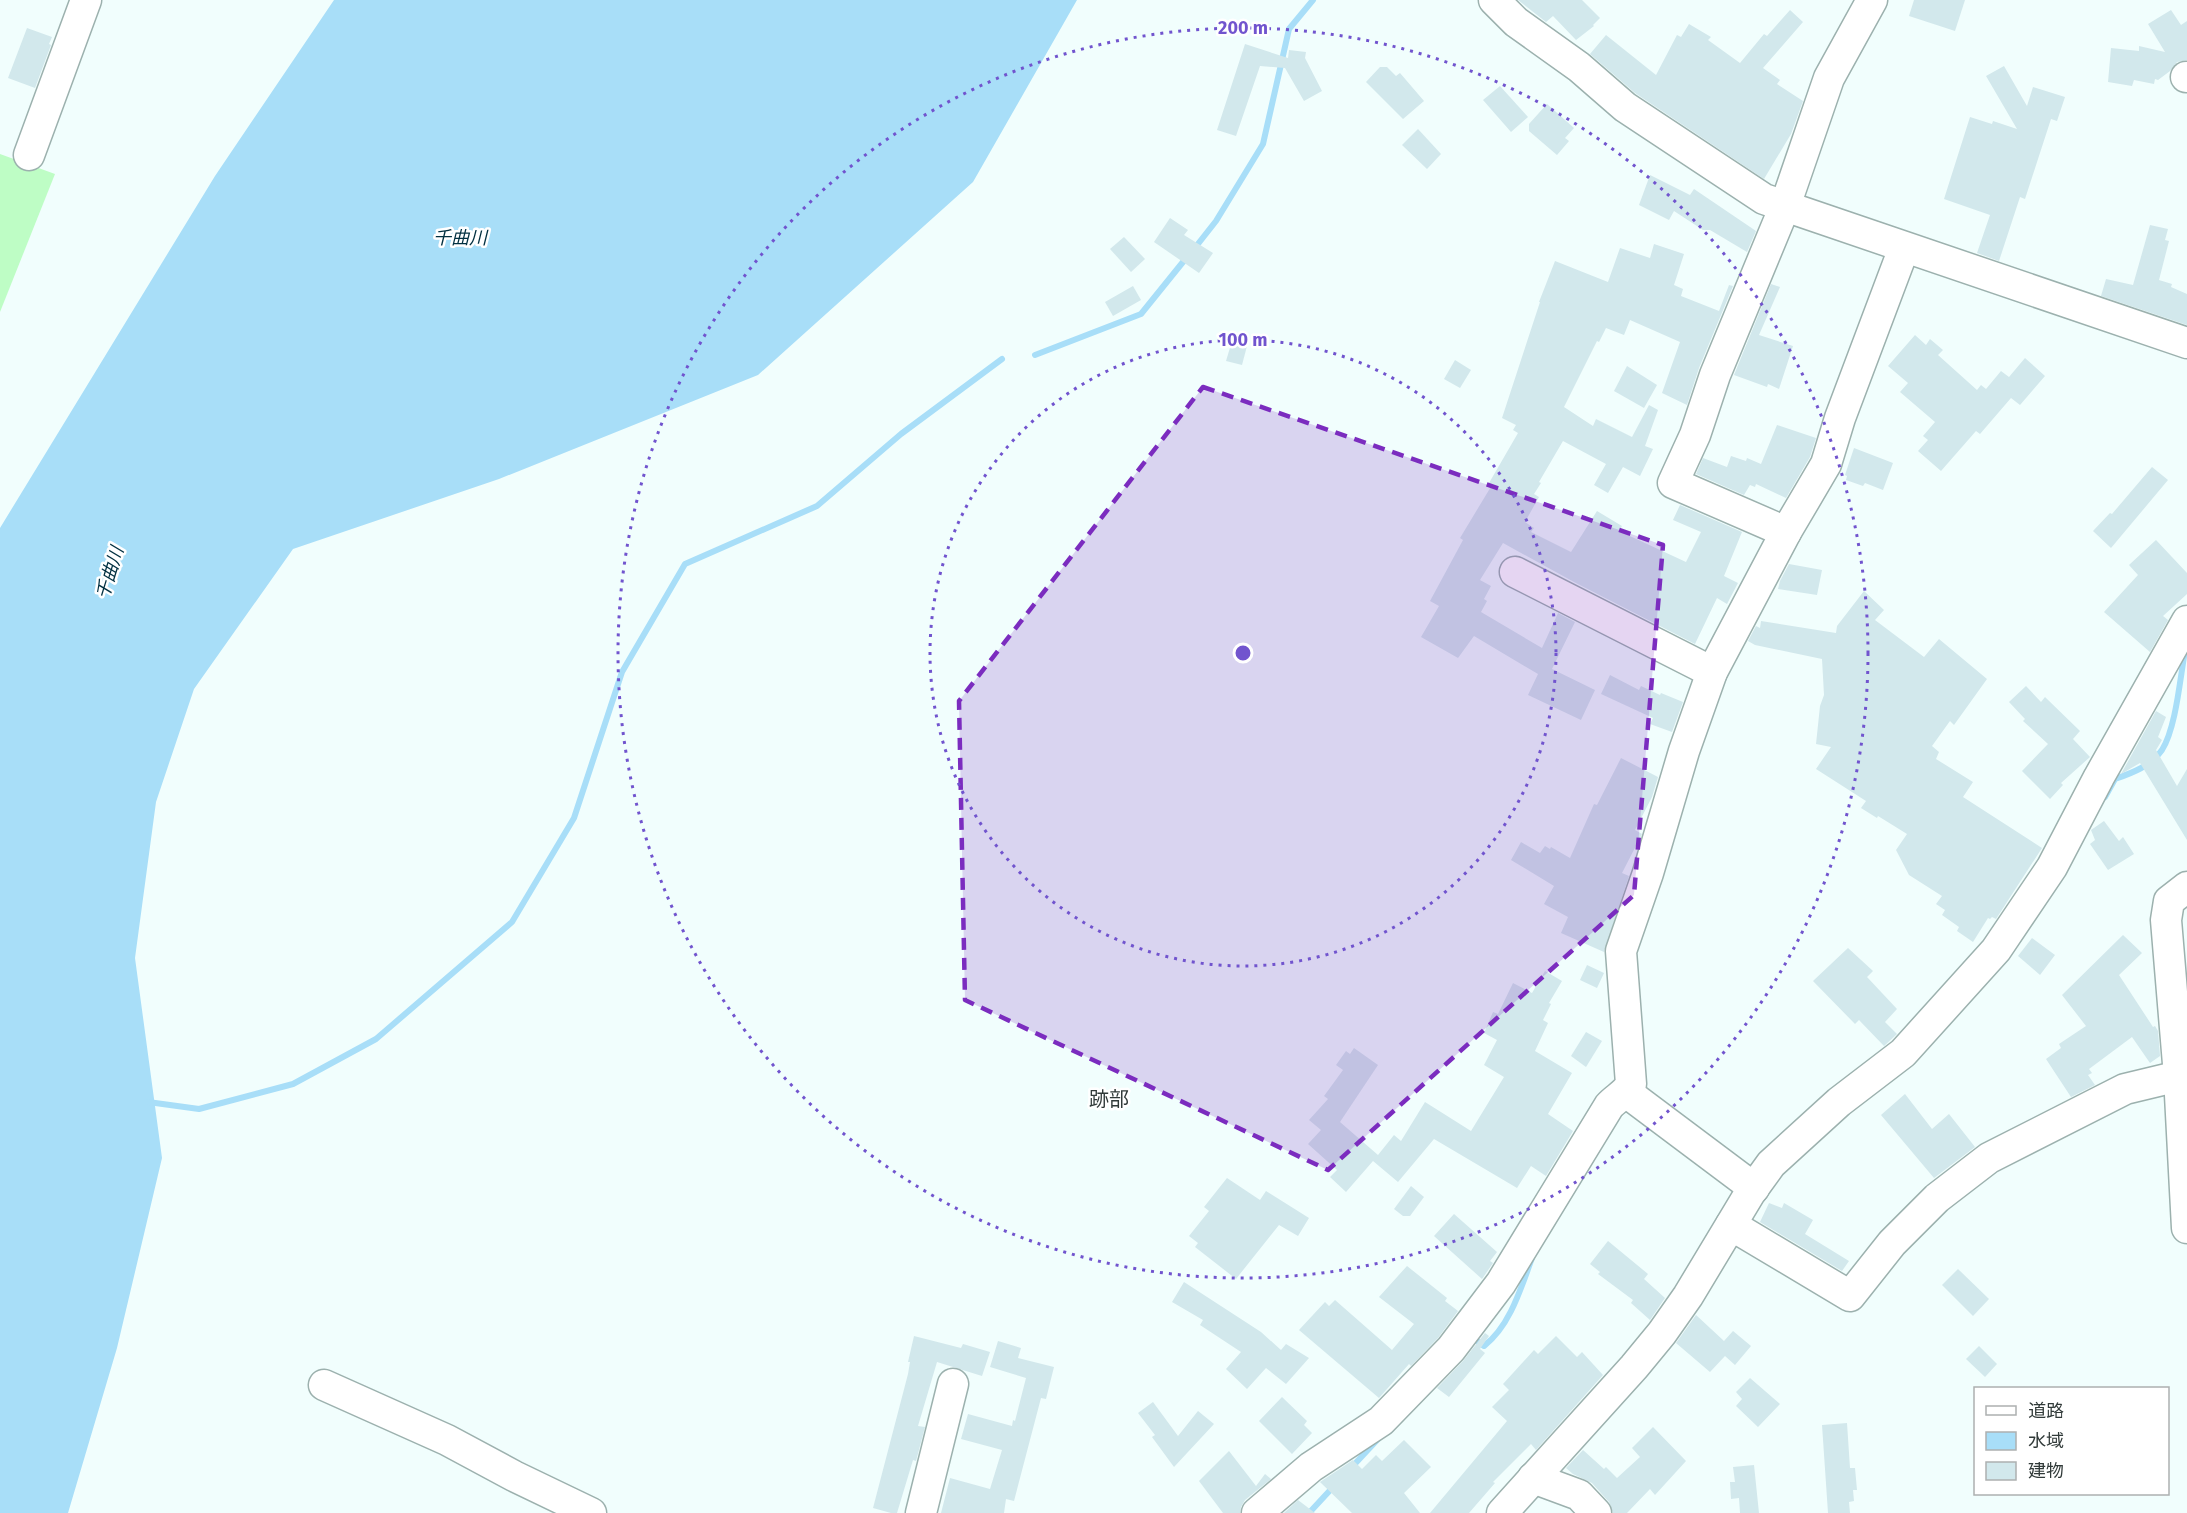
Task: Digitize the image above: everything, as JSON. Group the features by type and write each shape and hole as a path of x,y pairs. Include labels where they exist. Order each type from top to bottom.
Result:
{"street":[{"path":"29,155 86,0"},
{"path":"1494,0 1516,22 1579,67 1625,107 1764,199 2187,343"},
{"path":"1786,532 1673,483 1695,435 1715,375 1785,206 1829,78 1872,0"},
{"path":"1257,1513 1311,1467 1381,1421 1452,1349 1502,1283 1609,1106 1626,1092 1631,1076 1621,951 1648,873 1684,752 1712,672 1786,532 1826,464 1840,418 1904,248"},
{"path":"1515,572 1712,672"},
{"path":"1502,1513 1662,1333 1771,1164 1839,1102 1903,1053 1996,950 2052,867 2099,777 2187,621"},
{"path":"2187,887 2169,901 2166,920 2187,1228"},
{"path":"1626,1092 1744,1203 1850,1296 1892,1243 1937,1198 1989,1158 2125,1089 2178,1076"},
{"path":"324,1384 438,1436 591,1513"},
{"path":"921,1513 953,1384"},
{"path":"1533,1478 1579,1495 1596,1513"}],"highlighted area":[{"path":"1203,387 1663,545 1634,895 1328,1170 965,1000 959,701"}],"green space":[{"path":"0,154 55,174 0,312"}],"water":[{"name":"千曲川","path":"334,0 1077,0 973,182 758,375 499,479 293,549 194,689 156,802 135,958 162,1158 117,1348 68,1513 0,1513 0,528 215,176"}],"building":[{"path":"1518,0 1582,0 1600,18 1594,26 1576,40 1553,16 1546,22"},
{"path":"1914,0 1965,0 1955,31 1909,16"},
{"path":"1790,10 1803,22 1763,68 1780,80 1777,84 1803,101 1791,134 1764,179 1635,93 1590,54 1606,35 1656,75 1677,35 1681,37 1689,24 1711,37 1708,40 1740,63 1764,34 1767,36"},
{"path":"2171,10 2181,25 2187,21 2187,60 2177,62 2170,71 2158,80 2155,79 2154,84 2134,80 2132,86 2108,82 2111,48 2139,51 2139,46 2165,52 2148,24"},
{"path":"27,28 52,37 35,88 8,78"},
{"path":"1245,44 1288,58 1289,50 1306,52 1305,58 1322,91 1304,101 1285,68 1260,66 1236,136 1217,130"},
{"path":"2004,66 2027,106 2033,87 2065,97 2057,121 2051,119 2025,199 2020,197 1999,261 1977,253 1990,215 1944,199 1970,117 1992,124 1993,121 2017,129 1986,76"},
{"path":"1380,67 1387,67 1396,76 1400,73 1424,101 1403,119 1366,82"},
{"path":"1500,86 1528,117 1511,132 1483,100"},
{"path":"1547,104 1574,128 1565,138 1569,141 1557,155 1529,131 1529,124"},
{"path":"1418,129 1441,154 1427,169 1402,145"},
{"path":"1650,175 1690,195 1694,189 1756,231 1747,252 1710,230 1703,230 1674,211 1669,220 1639,205"},
{"path":"1170,218 1188,230 1184,235 1213,253 1199,273 1154,242"},
{"path":"2150,225 2168,229 2165,240 2169,241 2159,280 2172,284 2171,287 2187,294 2187,325 2101,296 2106,279 2133,285"},
{"path":"1124,237 1145,259 1131,272 1110,249"},
{"path":"1654,244 1684,254 1674,285 1683,289 1681,296 1719,311 1729,285 1733,286 1699,368 1687,405 1662,393 1680,342 1630,320 1624,335 1606,328 1599,342 1597,341 1564,407 1593,426 1596,419 1632,437 1649,405 1658,410 1645,446 1653,449 1640,476 1623,467 1608,493 1594,485 1606,464 1563,441 1539,482 1541,483 1534,494 1539,497 1525,522 1534,528 1531,532 1571,552 1597,511 1622,526 1619,531 1686,562 1701,532 1673,520 1680,505 1742,532 1724,576 1738,583 1727,604 1717,598 1695,644 1503,543 1480,580 1491,586 1484,599 1487,601 1481,612 1542,648 1558,613 1575,622 1552,669 1595,690 1581,720 1528,695 1538,674 1474,636 1458,658 1421,637 1439,606 1430,601 1463,540 1460,538 1492,485 1489,483 1518,433 1513,430 1516,425 1502,418 1539,302 1555,261 1608,282 1620,248 1650,258"},
{"path":"1771,284 1780,287 1759,335 1793,346 1779,389 1734,375"},
{"path":"1133,286 1141,300 1113,316 1105,302"},
{"path":"1915,335 1926,345 1930,339 1943,350 1938,355 1977,390 1981,385 1986,389 2001,371 2009,377 2025,358 2045,376 2020,405 2011,398 1980,434 1976,431 1941,471 1918,451 1928,440 1923,436 1935,422 1900,392 1908,383 1888,366"},
{"path":"1232,341 1247,346 1242,365 1226,361"},
{"path":"1455,360 1471,370 1460,388 1444,379"},
{"path":"1627,366 1657,385 1644,408 1614,391"},
{"path":"1777,425 1816,438 1810,457 1786,498 1756,484 1755,487 1750,485 1744,495 1696,474 1703,458 1727,467 1731,456 1746,461 1747,458 1761,464"},
{"path":"1854,448 1893,463 1883,490 1865,483 1863,486 1846,480 1845,475"},
{"path":"2152,467 2168,480 2111,548 2093,531 2110,513 2112,514"},
{"path":"2156,540 2187,573 2187,594 2163,616 2168,620 2150,652 2104,612 2138,575 2129,565"},
{"path":"1789,564 1822,570 1817,595 1778,589"},
{"path":"1864,591 1884,610 1875,620 1924,657 1939,639 1987,679 1954,725 1950,721 1932,746 1939,752 1936,759 1973,782 1963,797 2042,848 1996,919 1988,918 1973,942 1957,931 1959,927 1942,915 1945,910 1936,904 1942,896 1909,875 1896,850 1907,834 1861,808 1866,801 1816,769 1831,747 1816,744 1820,706 1824,695 1822,659 1755,645 1748,641 1756,626 1760,628 1761,621 1836,633 1837,626"},
{"path":"1610,675 1639,690 1641,686 1683,702 1672,732 1650,724 1653,718 1601,694"},
{"path":"2026,686 2041,702 2045,697 2080,731 2073,739 2090,757 2061,783 2063,785 2050,799 2022,771 2048,744 2023,721 2025,719 2009,702"},
{"path":"2156,711 2166,717 2158,737 2162,740 2156,750 2177,786 2187,769 2187,840 2140,763 2121,774"},
{"path":"1621,758 1658,777 1652,797 1635,830 1642,834 1622,873 1629,876 1604,952 1561,933 1568,917 1544,904 1554,886 1511,860 1521,842 1540,853 1545,846 1550,849 1551,847 1570,858 1594,804 1597,805"},
{"path":"2104,821 2119,841 2123,837 2134,854 2108,870 2090,844 2095,840 2091,830"},
{"path":"2123,935 2142,953 2119,975 2153,1027 2155,1026 2158,1031 2160,1056 2150,1063 2132,1037 2089,1069 2092,1073 2088,1075 2095,1085 2071,1097 2046,1059 2061,1048 2059,1044 2086,1026 2062,995"},
{"path":"2032,938 2055,955 2040,975 2018,956"},
{"path":"1848,948 1873,971 1867,977 1897,1009 1885,1022 1897,1034 1884,1046 1859,1020 1855,1024 1813,981"},
{"path":"1587,965 1604,973 1597,988 1580,980"},
{"path":"1545,971 1562,981 1549,1003 1551,1004 1543,1020 1548,1023 1535,1051 1572,1073 1548,1114 1573,1131 1546,1176 1531,1166 1517,1188 1434,1139 1398,1182 1373,1161 1346,1192 1330,1177 1337,1170 1308,1144 1321,1130 1309,1120 1328,1099 1324,1096 1343,1070 1336,1065 1346,1051 1350,1054 1354,1048 1378,1065 1340,1122 1378,1155 1394,1135 1401,1141 1425,1102 1471,1131 1504,1077 1484,1065 1497,1040 1484,1033 1493,1012 1498,1014 1513,983 1532,993"},
{"path":"1586,1032 1602,1041 1586,1067 1571,1056"},
{"path":"1905,1094 1932,1129 1949,1114 1975,1147 1934,1178 1881,1115"},
{"path":"1227,1178 1260,1200 1266,1191 1309,1218 1298,1236 1279,1225 1236,1279 1195,1247 1198,1243 1189,1236 1209,1211 1204,1207"},
{"path":"1411,1186 1424,1197 1410,1216 1403,1216 1394,1209"},
{"path":"1769,1203 1782,1208 1784,1203 1813,1220 1805,1234 1849,1261 1842,1271 1760,1222"},
{"path":"1454,1214 1497,1252 1490,1261 1493,1263 1482,1279 1434,1236"},
{"path":"1608,1241 1648,1274 1644,1279 1665,1298 1650,1320 1631,1303 1633,1300 1598,1274 1600,1272 1590,1264"},
{"path":"1407,1266 1447,1298 1445,1301 1458,1311 1438,1338 1411,1366 1409,1364 1379,1398 1299,1330 1325,1302 1329,1306 1335,1300 1392,1350 1414,1324 1379,1297"},
{"path":"1958,1269 1989,1299 1973,1316 1942,1285"},
{"path":"1184,1282 1261,1332 1281,1350 1286,1344 1309,1358 1286,1384 1266,1368 1247,1389 1226,1369 1241,1352 1200,1325 1203,1320 1172,1302"},
{"path":"1696,1315 1724,1341 1733,1331 1751,1346 1735,1365 1725,1356 1710,1372 1676,1343"},
{"path":"1485,1333 1489,1336 1480,1349 1485,1353 1449,1397 1437,1388 1463,1361"},
{"path":"914,1336 961,1348 963,1344 990,1352 982,1376 937,1362 918,1426 925,1427 916,1461 913,1460 897,1513 891,1513 873,1508 908,1374 910,1362 908,1362"},
{"path":"1556,1336 1577,1357 1582,1352 1603,1375 1536,1450 1531,1444 1493,1482 1495,1483 1469,1513 1430,1513 1507,1421 1492,1407 1509,1390 1503,1384 1534,1350 1538,1354"},
{"path":"998,1341 1021,1348 1018,1358 1054,1367 1046,1399 1041,1398 1014,1501 1006,1499 1004,1513 941,1513 950,1478 990,1489 1002,1450 961,1439 968,1414 1012,1426 1013,1420 1015,1421 1026,1378 990,1367"},
{"path":"1979,1346 1997,1364 1985,1377 1966,1359"},
{"path":"1750,1378 1780,1404 1758,1427 1736,1406 1742,1399 1736,1392"},
{"path":"1282,1397 1307,1421 1304,1425 1312,1433 1292,1454 1259,1421"},
{"path":"1153,1402 1178,1436 1198,1411 1214,1424 1174,1467 1152,1437 1155,1435 1138,1413"},
{"path":"1847,1423 1850,1468 1855,1468 1857,1490 1853,1490 1854,1501 1849,1502 1850,1513 1828,1513 1822,1425"},
{"path":"1653,1427 1686,1461 1655,1495 1650,1489 1627,1513 1613,1513 1609,1502 1592,1483 1566,1468 1583,1450 1617,1478 1640,1457 1632,1448"},
{"path":"1404,1440 1431,1467 1404,1493 1420,1513 1352,1513 1320,1482 1353,1460 1362,1469 1376,1455 1382,1461"},
{"path":"1229,1451 1256,1486 1265,1474 1271,1479 1245,1500 1240,1513 1223,1513 1199,1481"},
{"path":"1754,1465 1759,1513 1740,1513 1739,1498 1731,1499 1730,1482 1735,1482 1733,1467"},
{"path":"1298,1500 1315,1513 1284,1513"}],"waterway":[{"path":"1194,249 1216,221 1263,144 1289,29 1313,0"},
{"path":"1035,355 1141,314 1187,257"},
{"path":"148,1102 199,1109 293,1084 376,1039 512,922 574,818 622,672 685,564 817,506 901,434 1002,359"},
{"path":"2105,797 2115,779 2147,765 2158,756 2167,741 2174,716 2185,651"},
{"path":"1470,1341 1473,1338 1484,1346 1501,1328 1514,1306 1532,1258"},
{"path":"1351,1468 1379,1438"},
{"path":"1309,1513 1334,1486"}],"district":[{"name":"跡部","path":"1109,1099"}]}
